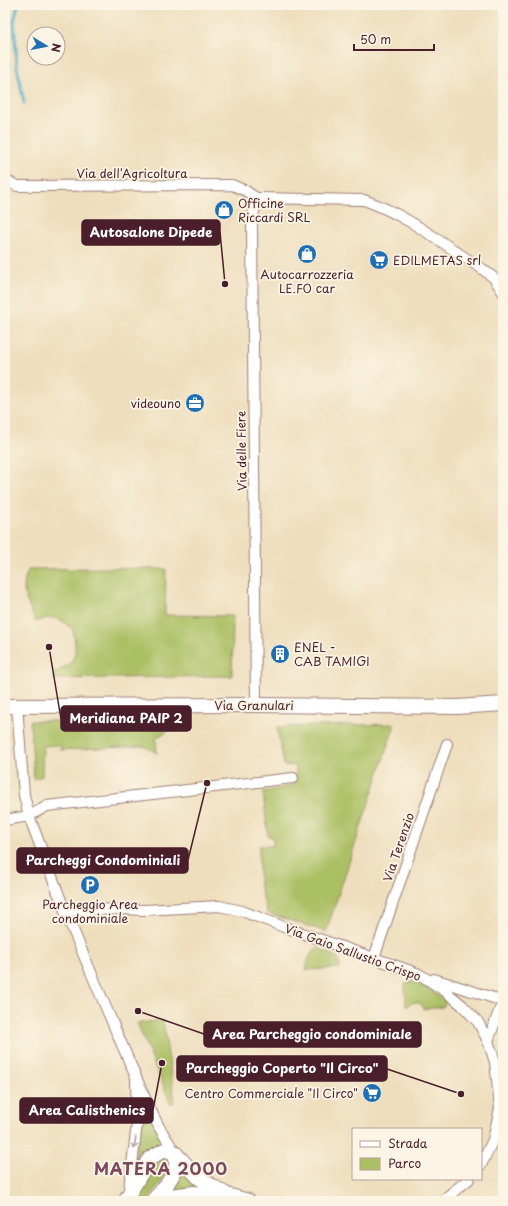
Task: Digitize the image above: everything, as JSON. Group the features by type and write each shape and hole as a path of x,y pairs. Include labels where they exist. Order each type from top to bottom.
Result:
{"street":[{"name":"Via dell'Agricoltura","path":"5,180 17,186 232,185 246,191 256,198"},
{"path":"256,198 364,200 398,214 481,268 494,278 503,292"},
{"name":"Via delle Fiere","path":"256,198 252,225 256,705"},
{"name":"Via Granulari","path":"11,706 256,705 457,707 503,704"},
{"path":"11,706 24,795 29,816 65,910 148,1105 159,1127 176,1154 199,1178 227,1195"},
{"name":"Via Terenzio","path":"374,958 447,744"},
{"path":"5,820 29,816 47,806 293,778"},
{"name":"Via Gaio Sallustio Crispo","path":"65,910 144,910 219,906 242,910 284,927 418,974 445,991 462,1005 478,1022 499,1059 500,1108 493,1140 482,1163"},
{"path":"418,974 503,1001 488,1042"},
{"path":"127,1198 137,1124 136,1076"},
{"path":"127,1198 150,1158 164,1150 176,1154"},
{"path":"153,1201 166,1186 176,1170 176,1154"},
{"path":"442,1201 468,1180"},
{"path":"153,1201 170,1196 194,1192 227,1195 248,1201"}],"green space":[{"path":"29,569 166,569 165,615 233,616 232,676 53,679 54,673 72,661 75,651 73,630 64,622 56,618 48,618 36,622 27,602 24,590 24,583"},
{"path":"30,721 168,723 168,731 156,738 157,753 144,746 60,750 61,745 43,746 42,776 34,779"},
{"path":"395,724 326,932 267,913 259,882 259,846 273,846 273,837 268,836 263,792 295,785 296,765 284,766 277,727"},
{"path":"318,948 338,958 340,968 306,970 310,955"},
{"path":"410,981 424,987 441,998 446,1002 443,1007 423,1009 421,1004 417,1002 411,1003 406,1007 405,984 410,983"},
{"path":"163,1020 175,1102 171,1104 137,1023"},
{"path":"140,1095 168,1146 134,1177"},
{"path":"164,1156 171,1159 171,1168 147,1201 133,1201 154,1162"},
{"path":"181,1166 207,1189 167,1193"}],"waterway":[{"path":"18,5 14,21 17,67 24,103"}],"place":[{"name":"Officine Riccardi SRL","path":"224,210"},
{"name":"Autocarrozzeria LE.FO car","path":"307,254"},
{"name":"EDILMETAS srl","path":"379,260"},
{"name":"Autosalone Dipede","path":"225,284"},
{"name":"videouno","path":"195,403"},
{"name":"Meridiana PAIP 2","path":"49,647"},
{"name":"ENEL - CAB TAMIGI","path":"280,654"},
{"name":"Parcheggi Condominiali","path":"207,783"},
{"name":"Parcheggio Area condominiale","path":"90,885"},
{"name":"Area Parcheggio condominiale","path":"138,1011"},
{"name":"Area Calisthenics","path":"162,1063"},
{"name":"Centro Commerciale \"Il Circo\"","path":"372,1093"},
{"name":"Parcheggio Coperto \"Il Circo\"","path":"461,1094"}],"district":[{"name":"MATERA 2000","path":"161,1168"}]}
